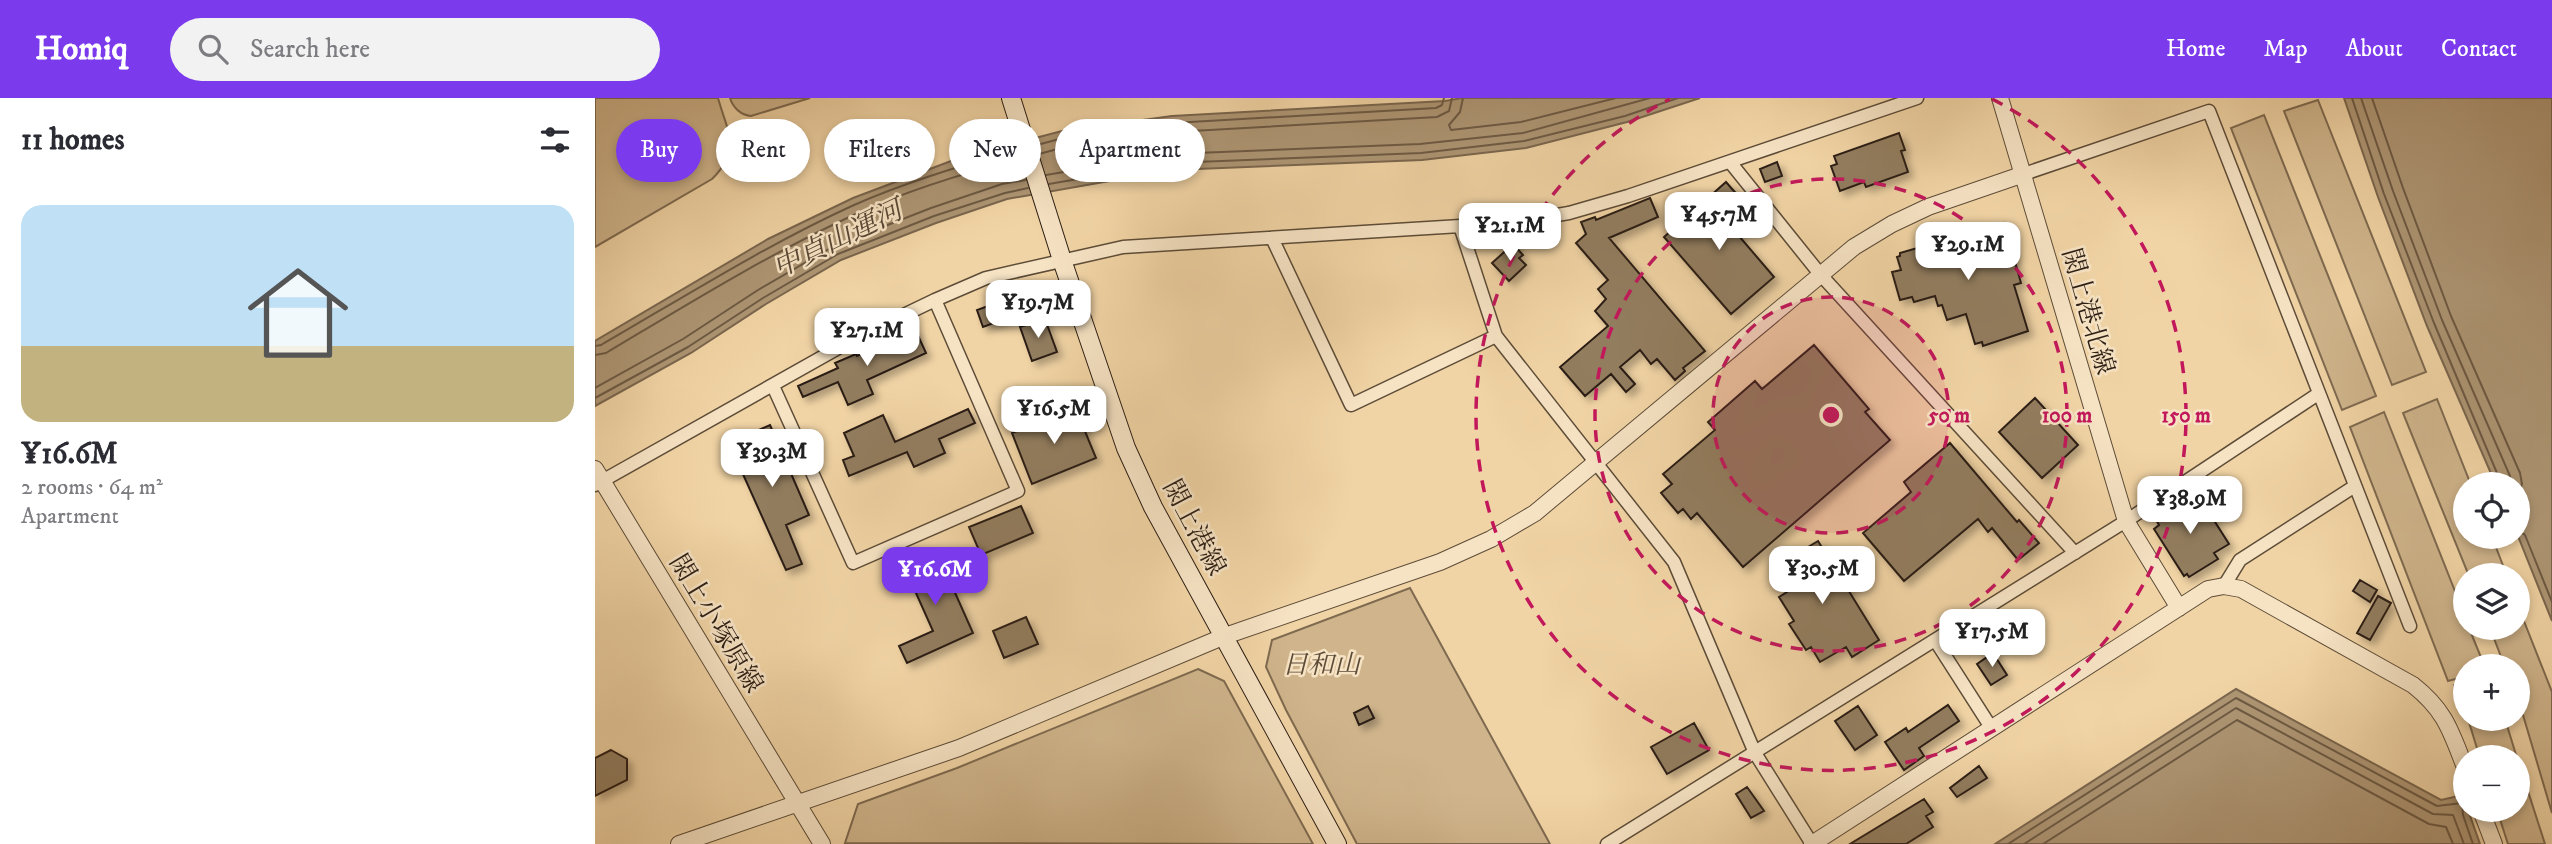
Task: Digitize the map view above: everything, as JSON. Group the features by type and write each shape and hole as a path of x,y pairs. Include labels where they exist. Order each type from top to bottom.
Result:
{"main road":[{"name":"閖上港線","path":"1013,102 1062,260 1126,448 1153,507 1337,844"}],"street":[{"path":"597,478 772,386 856,338 986,278 1123,247 1509,223 1569,213 1628,196 1917,98"},
{"name":"閖上港北線","path":"2000,98 2126,521 2179,608"},
{"path":"679,844 959,748 1225,636 1440,562 1492,539 1535,513 1854,247 1928,206 2024,174 2206,104 2410,626"},
{"path":"1730,162 1820,274 2075,553"},
{"path":"1460,226 1496,336 1674,562 1755,753 1812,844 2208,589 2224,586 2241,589 2413,685 2431,699 2442,713 2455,745"},
{"path":"1272,238 1351,405 1496,336"},
{"path":"772,386 853,563 1018,491 935,300"},
{"path":"1607,844 2126,521 2318,394"},
{"name":"閖上小塚原線","path":"597,478 822,844"},
{"path":"2224,586 2240,560 2355,486"},
{"path":"1935,640 1993,729"},
{"path":"2486,822 2494,844"}],"green space":[{"path":"595,98 718,98 724,119 716,119 716,174 712,179 595,247"},
{"path":"730,98 810,98 751,116 738,110"},
{"path":"2318,100 2426,372 2392,385 2284,111"},
{"path":"2264,115 2376,396 2342,410 2231,128"},
{"path":"2437,399 2466,472 2453,472 2453,536 2403,413"},
{"path":"2384,412 2453,586 2453,640 2474,640 2480,654 2453,654 2453,680 2448,681 2350,427"},
{"path":"2458,549 2497,549 2502,563 2464,563"},
{"name":"日和山","path":"1410,588 1550,844 1357,844 1266,667 1272,640"},
{"path":"2530,636 2552,692 2552,813 2528,731 2530,731 2530,654 2500,654 2495,640 2530,640"},
{"path":"1198,669 1224,681 1313,844 845,843 858,804 957,768"},
{"path":"2472,731 2509,731 2513,745 2476,745"},
{"path":"2530,797 2545,844 2508,844 2501,822 2530,822"}],"water":[{"path":"1462,98 1700,98 1627,122 1526,148 1422,160 1205,169 1205,119 1150,119 1172,116"},
{"path":"2344,98 2552,98 2552,621 2523,549 2530,549 2530,472 2490,472 2427,326"},
{"name":"中貞山運河","path":"1055,133 1055,182 1104,182 1007,199 841,260 766,304 691,353 595,406 595,341 768,239 853,198 895,182 935,182 935,167 949,162 949,182 1041,182 1041,137"},
{"path":"2236,689 2441,800 2453,797 2453,822 2472,822 2480,844 1995,844"}],"building":[{"path":"1899,133 1908,172 1866,187 1864,182 1840,191 1831,166 1837,164 1834,156"},
{"path":"1777,162 1782,176 1765,182 1760,169"},
{"path":"1726,182 1740,198 1721,215 1774,277 1731,314 1664,237"},
{"path":"1650,198 1658,217 1609,238 1705,351 1683,368 1685,371 1675,380 1657,359 1651,364 1640,350 1620,367 1635,384 1626,392 1611,374 1585,396 1560,367 1608,326 1595,311 1606,299 1598,289 1608,280 1576,243 1586,234 1581,222 1595,217 1596,220"},
{"path":"2004,223 2021,283 2014,285 2028,331 1983,346 1982,342 1975,344 1966,314 1947,320 1942,305 1938,306 1935,296 1914,302 1912,297 1900,300 1892,272 1901,270 1897,257 1900,253"},
{"path":"1513,244 1523,255 1519,258 1526,265 1509,281 1492,263"},
{"path":"1007,299 1013,316 983,327 977,310"},
{"path":"1045,319 1057,352 1032,361 1020,327"},
{"path":"915,329 926,353 867,380 873,394 848,405 838,382 803,397 798,386 838,368 835,363 856,354 857,356"},
{"path":"1814,345 1869,409 1865,412 1890,440 1743,567 1697,513 1691,519 1683,509 1678,513 1661,493 1672,484 1663,474 1715,430 1708,422 1755,381 1762,389"},
{"path":"2035,398 2078,445 2042,478 1999,432"},
{"path":"1075,407 1096,458 1032,484 1012,433"},
{"path":"968,409 975,423 939,439 945,453 914,467 907,452 849,476 843,460 854,456 844,433 883,415 895,442"},
{"path":"770,425 809,515 786,525 802,564 786,570 729,443"},
{"path":"1950,443 2017,522 2019,520 2039,543 2018,560 1992,528 1988,532 1978,519 1904,581 1863,533 1911,492 1904,482"},
{"path":"2188,497 2194,505 2201,500 2229,544 2214,553 2218,559 2189,577 2187,574 2184,576 2154,529 2159,525 2155,518"},
{"path":"1021,506 1033,533 981,555 969,527"},
{"path":"1818,541 1879,640 1852,657 1846,647 1820,662 1811,647 1806,650 1789,624 1794,621 1779,597 1787,592 1773,568"},
{"path":"936,550 973,633 907,663 899,646 933,631 903,564"},
{"path":"2360,580 2377,590 2370,602 2353,591"},
{"path":"2378,596 2391,603 2370,640 2357,633"},
{"path":"1026,617 1038,644 1004,658 993,631"},
{"path":"1993,653 2007,675 1991,685 1977,664"},
{"path":"1948,705 1959,721 1919,748 1924,756 1904,770 1885,742 1906,728 1908,732"},
{"path":"1368,706 1374,718 1359,725 1354,713"},
{"path":"1858,706 1877,735 1855,750 1835,721"},
{"path":"1694,723 1709,750 1667,774 1651,747"},
{"path":"611,750 627,759 627,780 595,796 595,758"},
{"path":"1979,766 1987,778 1957,797 1950,788"},
{"path":"1747,787 1764,811 1751,818 1736,794"},
{"path":"1924,799 1933,812 1926,816 1933,827 1906,844 1850,844"}]}
